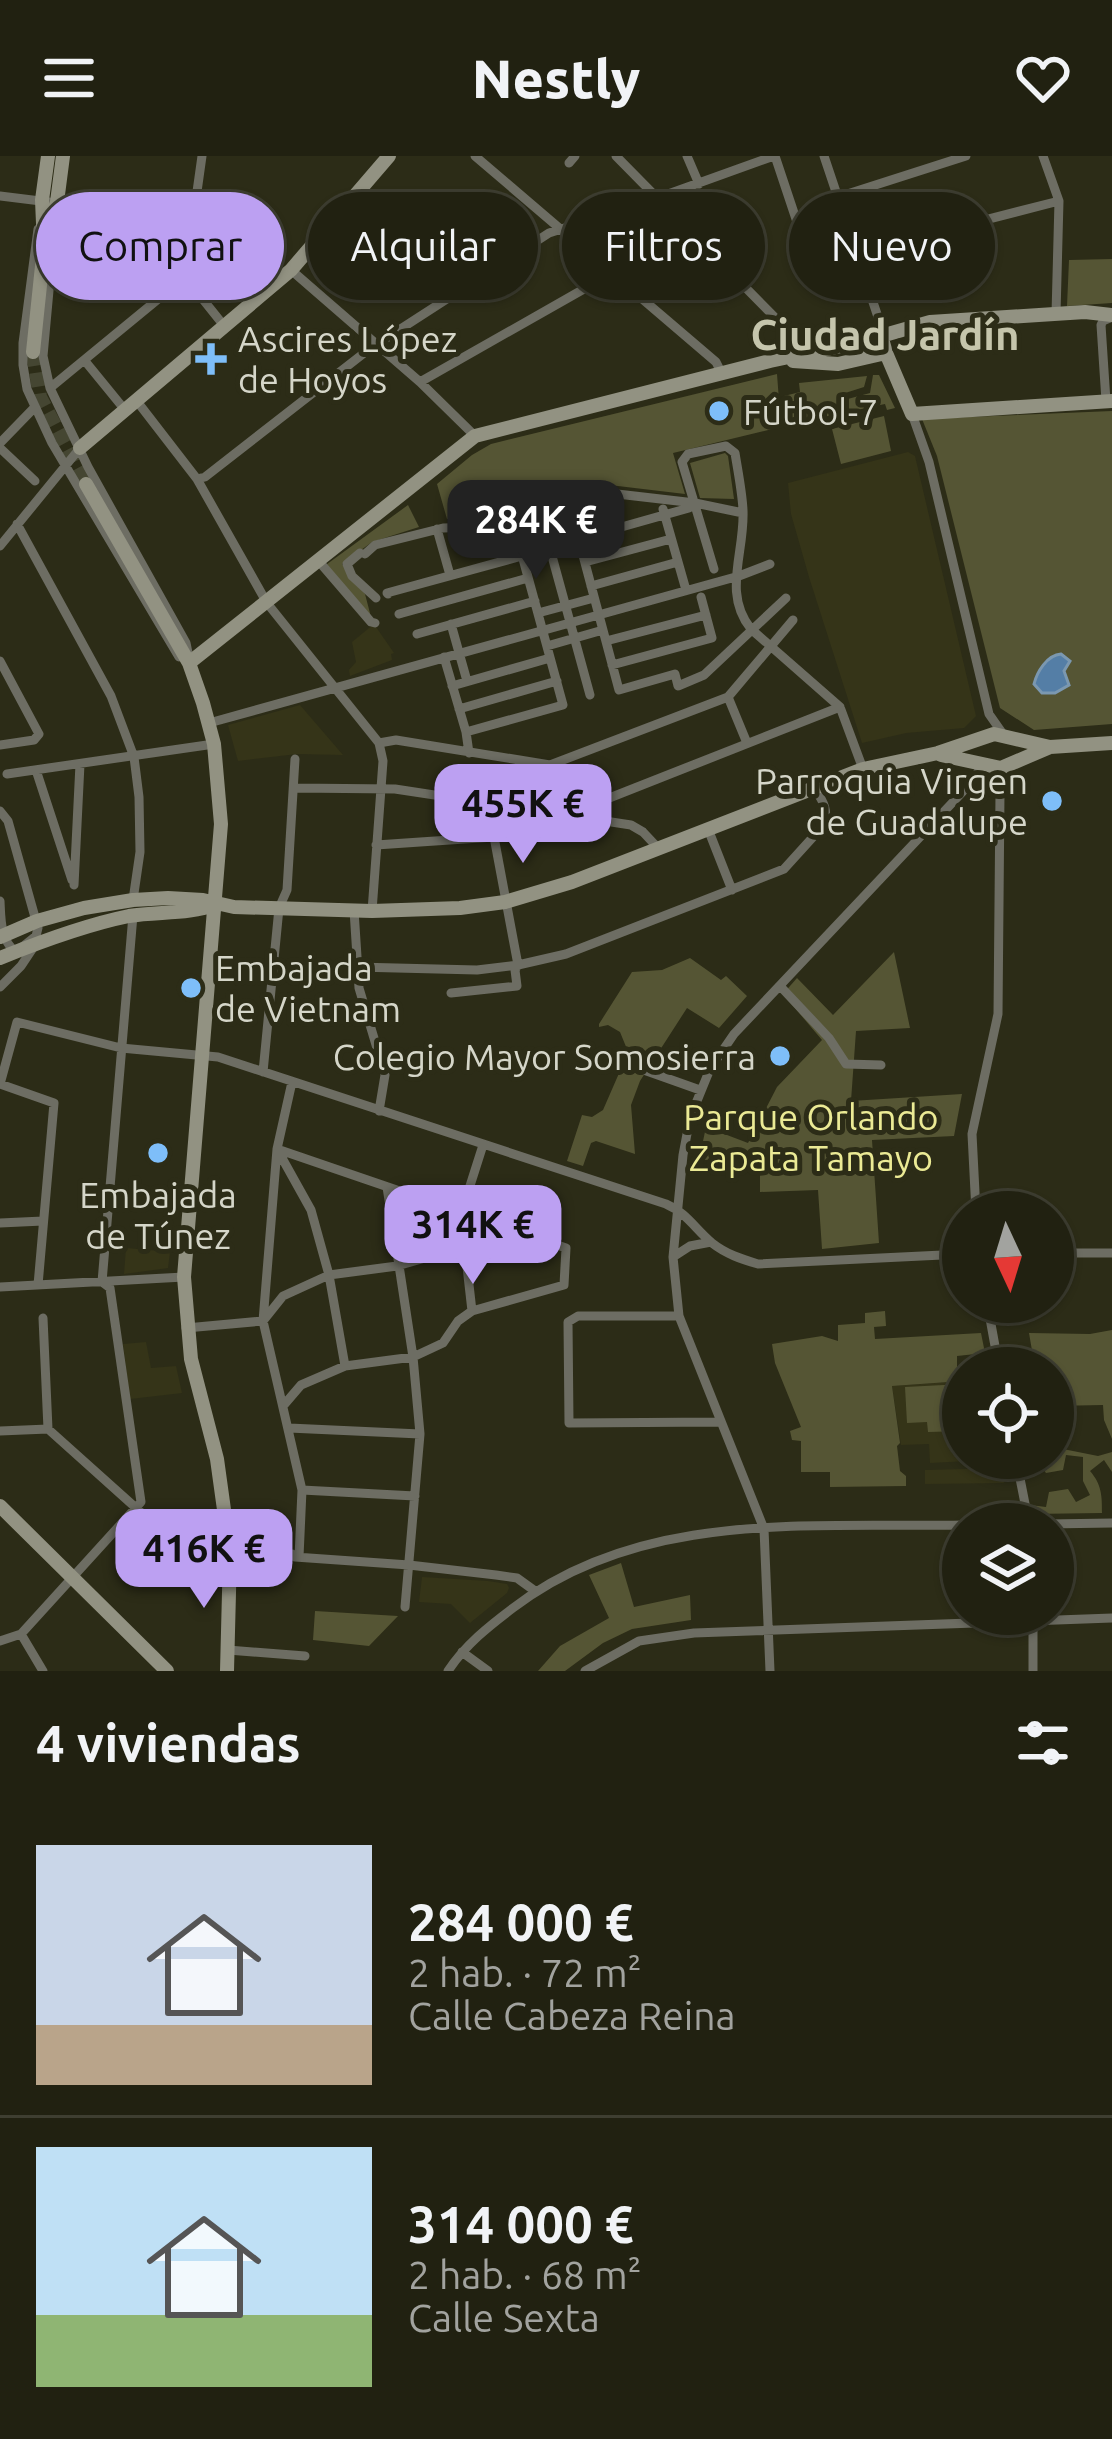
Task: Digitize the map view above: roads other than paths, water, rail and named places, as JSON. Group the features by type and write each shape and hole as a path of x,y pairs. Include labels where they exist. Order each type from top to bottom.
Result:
{"street":[{"path":"48,156 50,192"},
{"path":"53,192 63,156"},
{"path":"198,192 202,156"},
{"path":"0,546 64,464 291,270 389,156"},
{"path":"197,479 205,478 376,344 560,228 475,156"},
{"path":"616,156 651,192"},
{"path":"687,156 699,184"},
{"path":"675,192 774,156 789,201"},
{"path":"824,156 836,192"},
{"path":"854,192 966,156"},
{"path":"1043,156 1059,202 1056,314"},
{"path":"0,196 36,200"},
{"path":"995,218 1059,202"},
{"path":"291,270 476,436"},
{"path":"36,271 24,331 24,374 35,411 173,650 189,663"},
{"path":"33,352 38,300"},
{"path":"46,300 43,356 50,388 88,467 187,643 214,744 221,824 184,1277 197,1389 217,1460 230,1553 227,1671"},
{"path":"24,374 36,387 50,388 158,300"},
{"path":"203,300 225,327"},
{"path":"420,382 564,300"},
{"path":"643,300 716,362 722,374"},
{"path":"757,300 812,352"},
{"path":"870,300 929,462 989,714 974,755 980,764"},
{"path":"189,663 476,436 929,322 1090,312 1112,316"},
{"path":"912,414 1109,401 1100,329 1103,320 1112,316"},
{"path":"838,347 833,356 838,364"},
{"path":"770,362 838,364 886,353"},
{"path":"85,361 197,479 267,603 379,743 383,761 372,911"},
{"path":"35,411 48,417 57,406"},
{"path":"35,411 0,445 35,481"},
{"path":"715,569 682,466 688,454 722,446 734,449 743,512 734,588 741,616 840,706 863,769"},
{"path":"86,484 189,663"},
{"path":"376,598 349,572 347,564 376,545 437,529 514,526 600,492 743,512"},
{"path":"640,502 646,520"},
{"path":"569,503 619,689 675,674 678,686 704,675 786,598"},
{"path":"579,539 646,520 663,510 692,506"},
{"path":"663,510 686,590"},
{"path":"541,516 590,695"},
{"path":"17,524 111,695 134,757 139,797 140,852 101,1282"},
{"path":"466,732 563,705 514,526"},
{"path":"437,529 448,570"},
{"path":"585,562 671,539"},
{"path":"388,595 448,570 522,556"},
{"path":"538,614 678,562"},
{"path":"208,723 770,564"},
{"path":"322,565 375,622"},
{"path":"399,614 528,578"},
{"path":"612,665 712,638 701,597"},
{"path":"417,634 535,601"},
{"path":"452,686 575,638 706,615"},
{"path":"379,743 396,740 550,765 728,697 793,620"},
{"path":"451,625 467,681"},
{"path":"444,657 469,753"},
{"path":"0,661 39,734 34,740 0,745"},
{"path":"459,709 557,681"},
{"path":"728,697 747,743"},
{"path":"584,817 589,806 840,706"},
{"path":"975,1191 972,1134 998,1014 1000,793 1019,745 989,714"},
{"path":"0,958 168,898 372,911 505,902 572,882 863,769 978,740 1010,737 1050,747 1112,743"},
{"path":"7,774 214,744"},
{"path":"936,754 980,764 1014,762 1050,747"},
{"path":"263,1072 279,908 287,890 295,759"},
{"path":"36,770 74,885 80,764"},
{"path":"770,1671 764,1529 679,1316 673,1257 687,1131 700,1090 734,1034 970,784 980,764"},
{"path":"376,845 494,838 540,824 546,812 542,800 550,765"},
{"path":"356,968 477,970 518,965 566,954 731,890 784,869 824,826 824,803 814,787"},
{"path":"294,788 394,790 584,817 631,825 658,848"},
{"path":"0,811 8,821 37,921 36,936 16,952"},
{"path":"708,829 731,890"},
{"path":"451,993 518,986 494,838"},
{"path":"0,901 1,937 16,952"},
{"path":"1,937 84,908 133,908"},
{"path":"354,910 362,1004 385,1075 379,1111"},
{"path":"0,987 36,944"},
{"path":"780,986 830,1038 847,1064 881,1065"},
{"path":"38,1285 54,1103 0,1084 17,1022 122,1048 203,1055 263,1072 677,1208 711,1242 735,1258 758,1264 942,1255"},
{"path":"624,1063 700,1090"},
{"path":"292,1082 277,1149 263,1321 302,1490 299,1558"},
{"path":"472,1310 461,1214 483,1145"},
{"path":"277,1149 566,1248 564,1285 472,1310 443,1343 413,1357 345,1366 301,1385 283,1406"},
{"path":"277,1149 311,1210 329,1275 345,1366"},
{"path":"387,1187 420,1434 406,1607"},
{"path":"0,1223 43,1221"},
{"path":"187,1328 263,1321 283,1295 329,1275 425,1258 462,1230"},
{"path":"673,1257 690,1246 711,1242"},
{"path":"1074,1253 1112,1252"},
{"path":"0,1287 184,1277"},
{"path":"0,1641 21,1634 141,1502 110,1288 101,1282"},
{"path":"679,1316 578,1316 568,1322 569,1423 720,1421"},
{"path":"43,1318 48,1429"},
{"path":"289,1427 420,1434"},
{"path":"0,1431 48,1429 184,1551 409,1564 517,1578 535,1591"},
{"path":"302,1490 415,1496"},
{"path":"0,1505 166,1671"},
{"path":"1074,1524 1112,1523"},
{"path":"448,1671 462,1652 535,1591 631,1547 726,1530 942,1526"},
{"path":"1074,1618 1112,1618"},
{"path":"586,1671 640,1641 694,1633 942,1621"},
{"path":"21,1634 43,1671"},
{"path":"1033,1635 1033,1671"},
{"path":"228,1650 305,1656"},
{"path":"462,1652 488,1671"}],"water":[{"path":"1061,654 1070,661 1064,671 1069,685 1055,693 1042,693 1034,684 1038,674 1047,661"}],"tunnel":[{"path":"33,352 40,397 86,484"}],"place":[{"name":"Ascires López de Hoyos","path":"211,359"},
{"name":"Fútbol-7","path":"719,411"},
{"name":"Parroquia Virgen de Guadalupe","path":"1052,801"},
{"name":"Embajada de Vietnam","path":"191,988"},
{"name":"Colegio Mayor Somosierra","path":"780,1056"},
{"name":"Embajada de Túnez","path":"158,1153"}],"district":[{"name":"Ciudad Jardín","path":"885,334"}],"park label":[{"name":"Parque Orlando Zapata Tamayo","path":"811,1136"}]}
